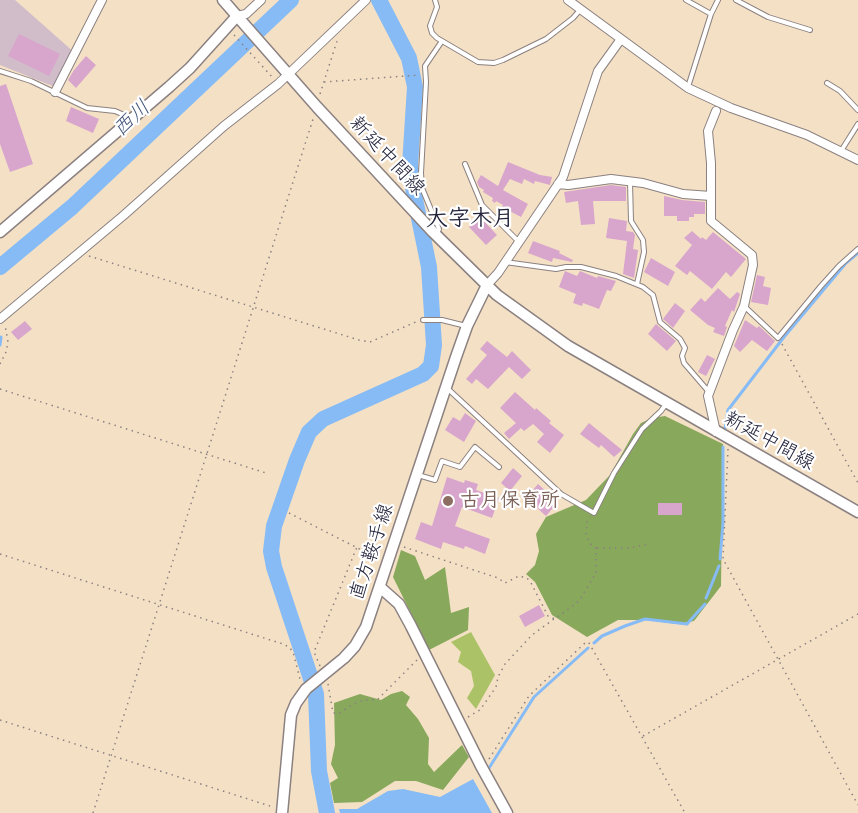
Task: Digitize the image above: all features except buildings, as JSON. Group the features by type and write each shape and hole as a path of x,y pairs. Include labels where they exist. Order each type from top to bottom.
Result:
{"main road":[{"name":"新延中間線","path":"223,0 435,234 497,295 568,346 858,512"},
{"path":"0,232 190,68 237,16"},
{"name":"直方鞍手線","path":"282,811 291,715 305,691 355,646 366,627 381,588 467,326 487,285"},
{"path":"381,588 399,604 507,813"}],"street":[{"path":"55,92 102,0"},
{"path":"237,16 246,14 261,0"},
{"path":"0,318 224,126 366,0"},
{"path":"568,0 688,88 731,108 807,135 858,160"},
{"path":"487,285 558,184 578,135 598,71 621,39"},
{"path":"716,111 708,132 711,163 711,221 752,255 753,265 744,306 709,393 716,432"},
{"path":"558,184 578,184 611,179 643,183 683,194 711,196"}],"lane":[{"path":"435,0 438,7 430,26 432,33 478,62 494,63 546,39 573,18 580,9"},
{"path":"686,0 711,14"},
{"path":"688,88 711,14 718,0"},
{"path":"736,0 768,17 810,30"},
{"path":"435,234 439,229 422,188 420,173 424,141 425,66 442,41"},
{"path":"0,71 31,81 87,108 115,111 131,118"},
{"path":"827,83 840,91 858,110"},
{"path":"841,152 858,124"},
{"path":"465,164 482,205 519,242"},
{"path":"630,182 631,221 643,240 644,252 637,284"},
{"path":"744,306 778,338 820,286 858,249"},
{"path":"505,262 555,269 581,267 637,284 653,295 660,322 680,339 685,348 682,356 684,363 709,393"},
{"path":"423,320 441,320 467,326"},
{"path":"446,387 561,494 594,513 614,473 642,429 666,404"},
{"path":"417,475 435,480 442,461 460,467 475,447 499,467"}],"path":[{"path":"319,97 337,44 339,25"},
{"path":"231,32 275,81"},
{"path":"324,82 426,75"},
{"path":"93,813 314,114"},
{"path":"80,251 94,258 333,333 370,342 423,320"},
{"path":"0,318 5,325 8,342 0,364"},
{"path":"778,338 858,483"},
{"path":"0,389 266,473"},
{"path":"729,439 723,559 858,805"},
{"path":"289,513 388,563"},
{"path":"594,513 587,521 586,536 592,546 629,548 649,544"},
{"path":"394,543 498,578 505,583 519,576 526,578 531,583 548,616 555,619"},
{"path":"357,547 314,652 328,684 333,712 340,713 364,700 377,700 425,654"},
{"path":"459,721 480,710 496,687 505,664 532,635 579,601 596,573 596,548"},
{"path":"0,554 290,647 305,691"},
{"path":"643,736 858,614"},
{"path":"481,766 492,755 529,696 586,642 600,659 685,813"},
{"path":"0,720 282,811"}],"shaded area":[{"path":"0,0 15,0 75,53 55,87 0,65"}],"green space":[{"path":"665,416 723,444 721,586 694,621 678,624 646,620 618,620 587,637 552,615 535,582 526,574 535,565 539,551 536,534 546,517 586,500 610,475 641,423"},
{"path":"401,550 415,556 425,580 445,567 451,613 469,607 468,630 429,650 393,577"},
{"path":"471,632 495,675 476,709 467,698 474,686 471,671 458,662 461,652 451,642"},
{"path":"402,691 410,697 406,705 418,719 429,738 428,764 434,772 462,745 469,757 443,790 416,781 395,781 362,802 334,803 330,783 338,778 331,764 335,745 334,703 360,694 381,700"}],"water":[{"path":"473,779 492,813 340,813 339,809 357,809 388,791 403,789 440,797"}],"waterway":[{"name":"西川","path":"0,267 72,207 291,0"},
{"path":"327,813 319,771 316,694 274,567 271,551 274,526 309,432 323,419 423,374 431,366 434,345 429,267 410,165 415,87 409,58 379,0"},
{"path":"725,428 728,410 784,337 846,263 858,253"},
{"path":"0,345 1,337"},
{"path":"720,559 723,523 723,447"},
{"path":"706,598 719,566"},
{"path":"594,643 602,636 645,619 687,624 705,604"},
{"path":"489,768 534,697 588,648"}],"place":[{"name":"古月保育所","path":"448,501"}],"district":[{"name":"大字木月","path":"470,219"}]}
